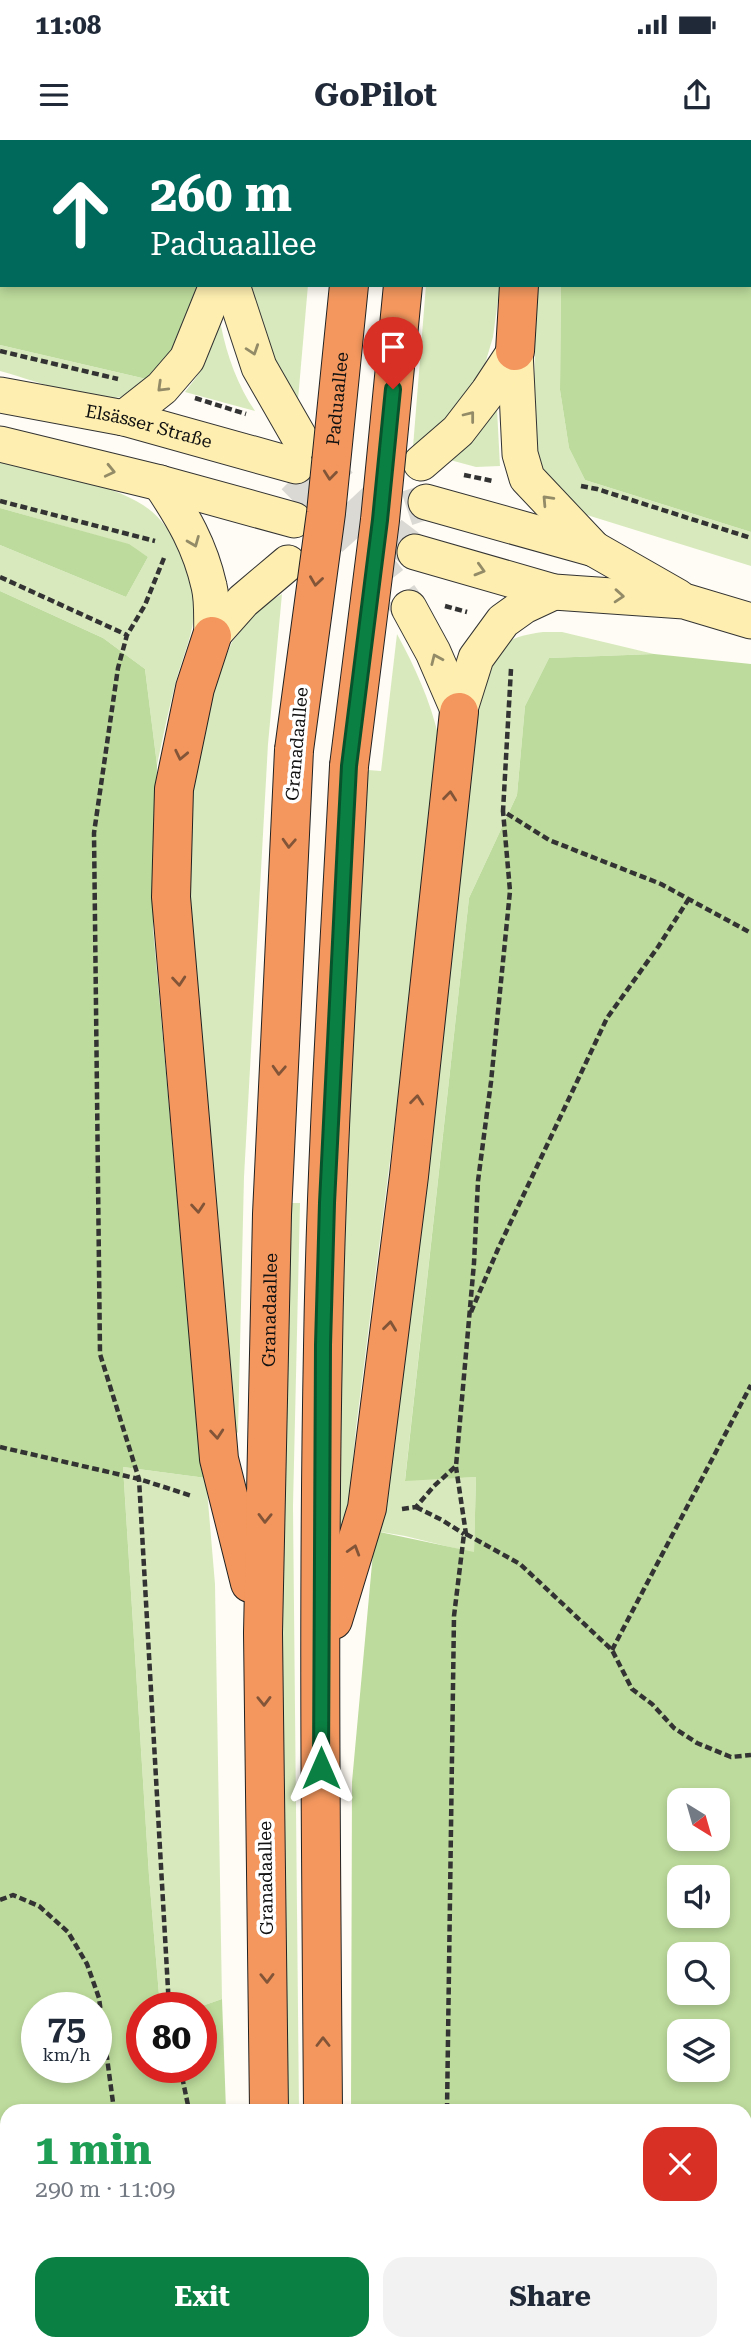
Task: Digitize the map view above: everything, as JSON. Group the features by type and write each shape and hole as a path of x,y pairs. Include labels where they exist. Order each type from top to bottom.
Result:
{"highway":[{"name":"Paduaallee","path":"310,517 349,287"},
{"path":"323,2104 320,1662 327,1216 349,766 380,520 403,287"},
{"path":"515,351 519,287"},
{"name":"Granadaallee","path":"269,2104 263,1633 272,1214 293,751 310,517"},
{"path":"212,636 195,688 174,789 172,897 219,1459 263,1633"},
{"path":"320,1662 367,1508 409,1176 459,712"}],"main road":[{"path":"124,418 162,388 187,359 216,287"},
{"path":"233,287 291,454"},
{"path":"421,463 458,431 515,351"},
{"path":"515,351 520,454 527,478 594,549"},
{"name":"Elsässer Straße","path":"0,395 291,454"},
{"path":"0,444 310,517"},
{"path":"160,483 185,520 197,546 210,589 212,636"},
{"path":"426,502 594,549 684,601"},
{"path":"415,552 554,592 684,601 751,621"},
{"path":"212,636 243,601 288,563"},
{"path":"459,712 476,657 503,621 524,606 554,592"},
{"path":"423,606 433,652 459,712"}],"path":[{"path":"0,351 162,388 291,454"},
{"path":"421,463 493,481 527,478 597,489 751,538"},
{"path":"0,500 157,541"},
{"path":"165,556 145,605 127,635 118,668 94,833 100,1354 139,1479 168,1992"},
{"path":"0,577 127,635"},
{"path":"423,606 503,621 512,650 503,811 510,891 478,1181 474,1263 456,1466 465,1534 454,1616 447,2104"},
{"path":"503,811 549,840 690,897 751,933"},
{"path":"468,1319 498,1249 607,1018 690,897"},
{"path":"612,1650 751,1385"},
{"path":"0,1447 139,1479 203,1499"},
{"path":"416,1507 456,1466"},
{"path":"401,1509 416,1507 520,1564 612,1650 632,1689 652,1704 674,1728 697,1743 731,1758 751,1755"},
{"path":"0,1900 13,1895 39,1906 68,1932 87,1964 99,1998 113,2104"},
{"path":"184,2083 189,2104"}],"green space":[{"path":"0,287 201,287 196,308 155,381 0,345"},
{"path":"250,287 308,287 297,411 264,346"},
{"path":"426,287 500,287 493,337 485,364 460,409 438,433 413,447"},
{"path":"536,287 561,287 560,390 569,448 585,480 751,532 751,566 587,515 569,504 555,488 533,452"},
{"path":"561,287 751,287 751,532 585,480 569,448 560,390"},
{"path":"217,322 221,326 238,381 255,411 185,392 205,363"},
{"path":"0,345 155,381 130,394 114,398 74,392 0,371"},
{"path":"497,409 500,466 476,467 450,460 463,450"},
{"path":"0,460 94,484 129,497 154,513 179,548 189,576 194,613 157,765 145,669 103,638 0,591 0,545 126,597 148,557 127,544 0,508"},
{"path":"0,508 129,544 148,557 126,597 0,545"},
{"path":"0,591 103,638 145,669 157,765 153,928 206,1478 123,1467 159,1992 126,1992 126,2083 217,2083 217,2001 222,1999 226,2104 0,2104"},
{"path":"282,594 268,744 244,1177 238,1432 235,1435 216,1287 186,830 205,706 232,642 259,608"},
{"path":"543,632 562,632 654,654 549,658 525,706 517,795 469,898 405,1480 476,1477 474,1553 375,1531 475,717 486,670 499,649 509,641"},
{"path":"397,634 421,684 439,738 412,987 356,1428 348,1516 340,1529 336,1527 346,1153 368,770 381,771"},
{"path":"654,654 751,664 751,2104 351,2104 352,1782 375,1531 474,1552 476,1477 405,1481 469,898 517,795 525,706 549,658"},
{"path":"289,1203 300,1203 293,1506 299,2104 287,2104 282,1665"},
{"path":"123,1467 206,1478 215,1584 222,1999 217,2001 217,1992 159,1992"}],"tunnel":[{"path":"316,459 374,521 415,552"},
{"path":"294,477 369,556 409,608"},
{"path":"358,529 426,502"}],"route":[{"path":"321,1768 323,1345 327,1203 345,842 349,766 380,520 393,389"}]}
